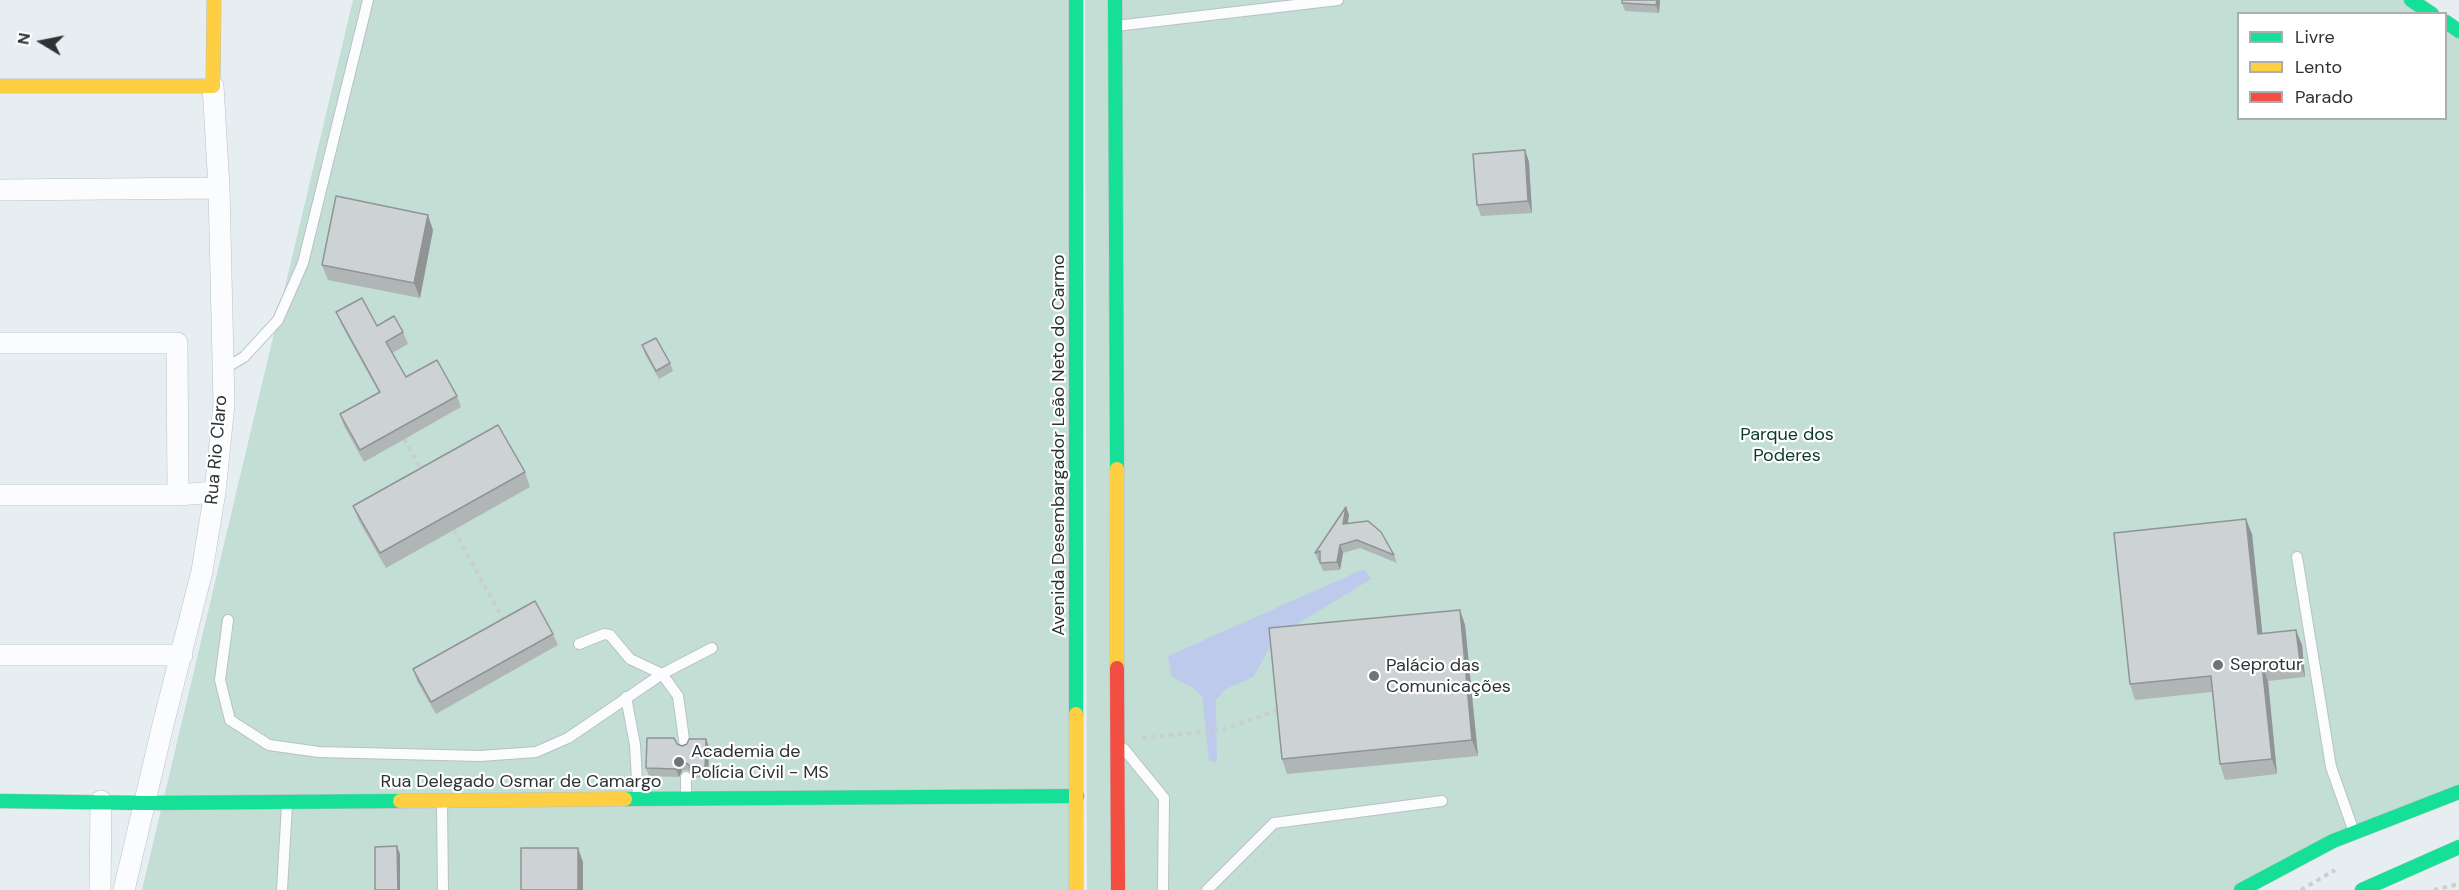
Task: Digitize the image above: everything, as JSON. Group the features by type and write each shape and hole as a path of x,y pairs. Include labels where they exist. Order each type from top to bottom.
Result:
{"main road":[{"name":"Rua Rio Claro","path":"213,86 214,0"},
{"name":"Avenida Desembargador Leão Neto do Carmo","path":"1076,0 1076,890"},
{"path":"1116,0 1118,890"},
{"path":"2411,0 2429,12"},
{"path":"0,86 213,86"},
{"path":"2241,890 2333,841 2459,792"},
{"name":"Rua Delegado Osmar de Camargo","path":"0,801 146,803 1077,796"},
{"path":"2362,890 2459,847"}],"street":[{"name":"Rua Rio Claro","path":"124,890 202,571 215,492 224,404 219,188 213,86"},
{"path":"0,190 219,188"},
{"path":"0,343 177,343 178,495"},
{"path":"0,495 178,495 215,492"},
{"path":"0,655 182,655"},
{"path":"100,890 101,801"}],"lane":[{"path":"222,370 244,357 278,320 303,263 368,0"},
{"path":"1116,26 1338,0"},
{"path":"2297,557 2331,767 2354,832"},
{"path":"228,620 220,680 230,720 269,745 319,752 480,756 536,752 568,738 662,674 712,648"},
{"path":"579,644 604,634 610,635 630,659 662,674 678,696 685,747"},
{"path":"626,697 635,745 638,798"},
{"path":"1118,741 1164,798 1163,890"},
{"path":"686,777 686,799"},
{"path":"442,801 443,890"},
{"path":"1207,890 1274,823 1442,801"},
{"path":"282,890 287,802"}],"path":[{"path":"404,440 423,474"},
{"path":"454,530 509,629"},
{"path":"1118,741 1222,730 1281,709"},
{"path":"2434,890 2459,884"}],"green space":[{"path":"353,0 1076,0 1076,890 142,890"},
{"path":"1085,0 1108,0 1111,890 1087,890"},
{"name":"Parque dos Poderes","path":"1115,0 2411,0 2430,12 2237,12 2237,120 2447,120 2447,23 2459,31 2459,792 2241,890 1118,890"}],"water":[{"path":"1364,569 1371,579 1276,637 1253,677 1226,689 1216,700 1217,762 1209,761 1202,696 1192,687 1172,677 1168,656"}],"building":[{"path":"1622,0 1657,0 1656,5 1622,3"},
{"path":"1525,150 1528,201 1477,205 1473,154"},
{"path":"336,196 428,215 414,283 322,265"},
{"path":"362,298 377,326 394,316 403,332 386,342 406,377 437,360 457,396 360,450 340,414 380,392 336,312"},
{"path":"656,338 670,363 656,371 642,345"},
{"path":"498,425 525,472 380,553 353,506"},
{"path":"1346,507 1343,524 1368,521 1381,532 1394,555 1357,540 1340,545 1337,562 1320,563 1320,551 1315,553"},
{"name":"Seprotur","path":"2246,519 2258,634 2296,630 2300,662 2262,665 2272,759 2220,764 2211,676 2130,684 2114,533"},
{"path":"535,601 553,634 431,702 413,669"},
{"name":"Palácio das Comunicações","path":"1460,610 1472,740 1282,759 1269,628"},
{"name":"Academia de Polícia Civil - MS","path":"647,738 674,738 677,744 682,746 687,744 689,739 706,739 705,770 691,769 684,762 679,763 676,769 646,768"},
{"path":"397,846 398,890 375,890 375,847"},
{"path":"521,848 578,848 578,890 521,890"}],"traffic: fast":[{"path":"1076,0 1076,714"},
{"path":"1115,0 1117,469"},
{"path":"2411,0 2429,12"},
{"path":"2447,23 2459,31"},
{"path":"2241,890 2333,841 2459,792"},
{"path":"625,799 1077,796"},
{"path":"0,801 146,803 400,801"},
{"path":"2362,890 2459,847"}],"traffic: slow":[{"path":"0,86 213,86 214,0"},
{"path":"1117,469 1117,668"},
{"path":"1076,714 1076,890"},
{"path":"400,801 625,799"}],"traffic: jam":[{"path":"1117,668 1118,890"}],"place":[{"name":"Seprotur","path":"2218,665"},
{"name":"Palácio das Comunicações","path":"1374,676"},
{"name":"Academia de Polícia Civil - MS","path":"679,762"}]}
